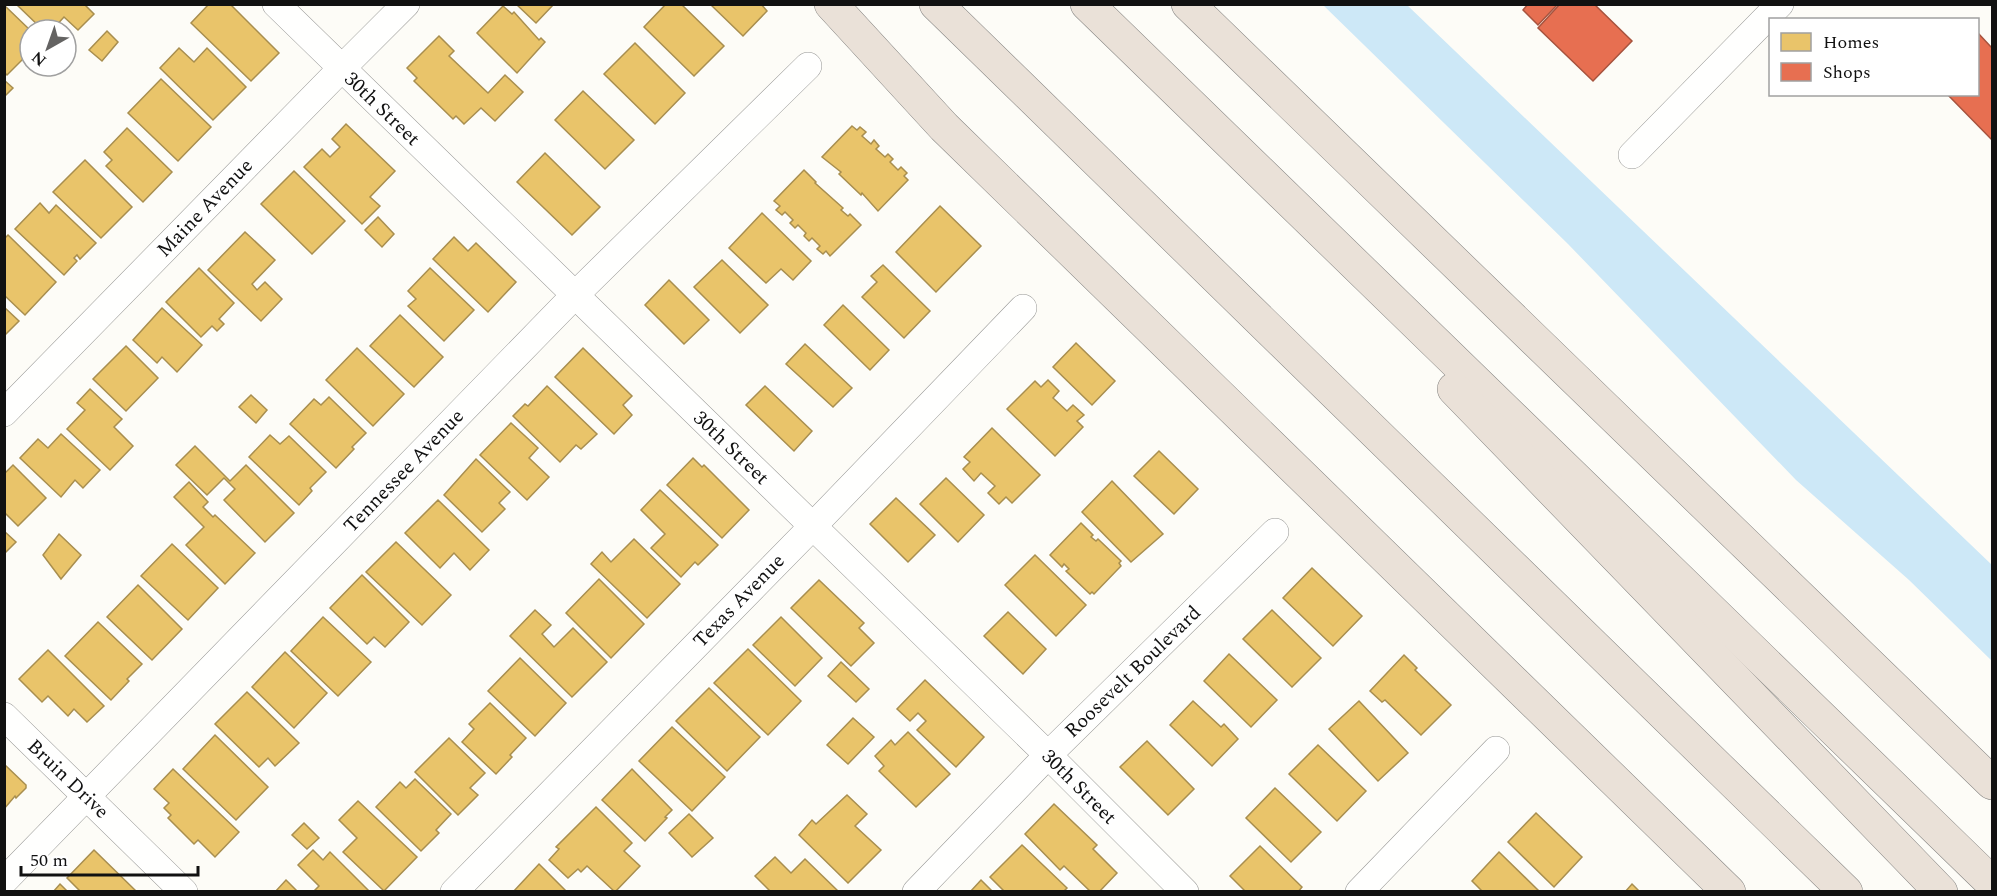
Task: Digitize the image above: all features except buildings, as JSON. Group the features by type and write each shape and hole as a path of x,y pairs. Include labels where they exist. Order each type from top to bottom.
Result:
{"highway":[{"path":"831,4 944,127 1729,891"},
{"path":"936,4 1846,891"},
{"path":"1081,4 1941,891"},
{"path":"1087,4 1992,883"},
{"path":"1188,4 1992,783"}],"street":[{"name":"30th Street","path":"276,4 1185,891"},
{"name":"Maine Avenue","path":"4,414 406,4"},
{"path":"1632,154 1780,4"},
{"name":"Tennessee Avenue","path":"4,881 575,295 808,66"},
{"name":"Texas Avenue","path":"454,891 1023,308"},
{"name":"Roosevelt Boulevard","path":"916,891 1048,755 1275,532"},
{"name":"Bruin Drive","path":"4,716 184,891"},
{"path":"1359,891 1496,750"}],"water":[{"path":"1323,5 1407,5 1992,565 1992,661 1909,580 1796,480 1568,244"}]}
